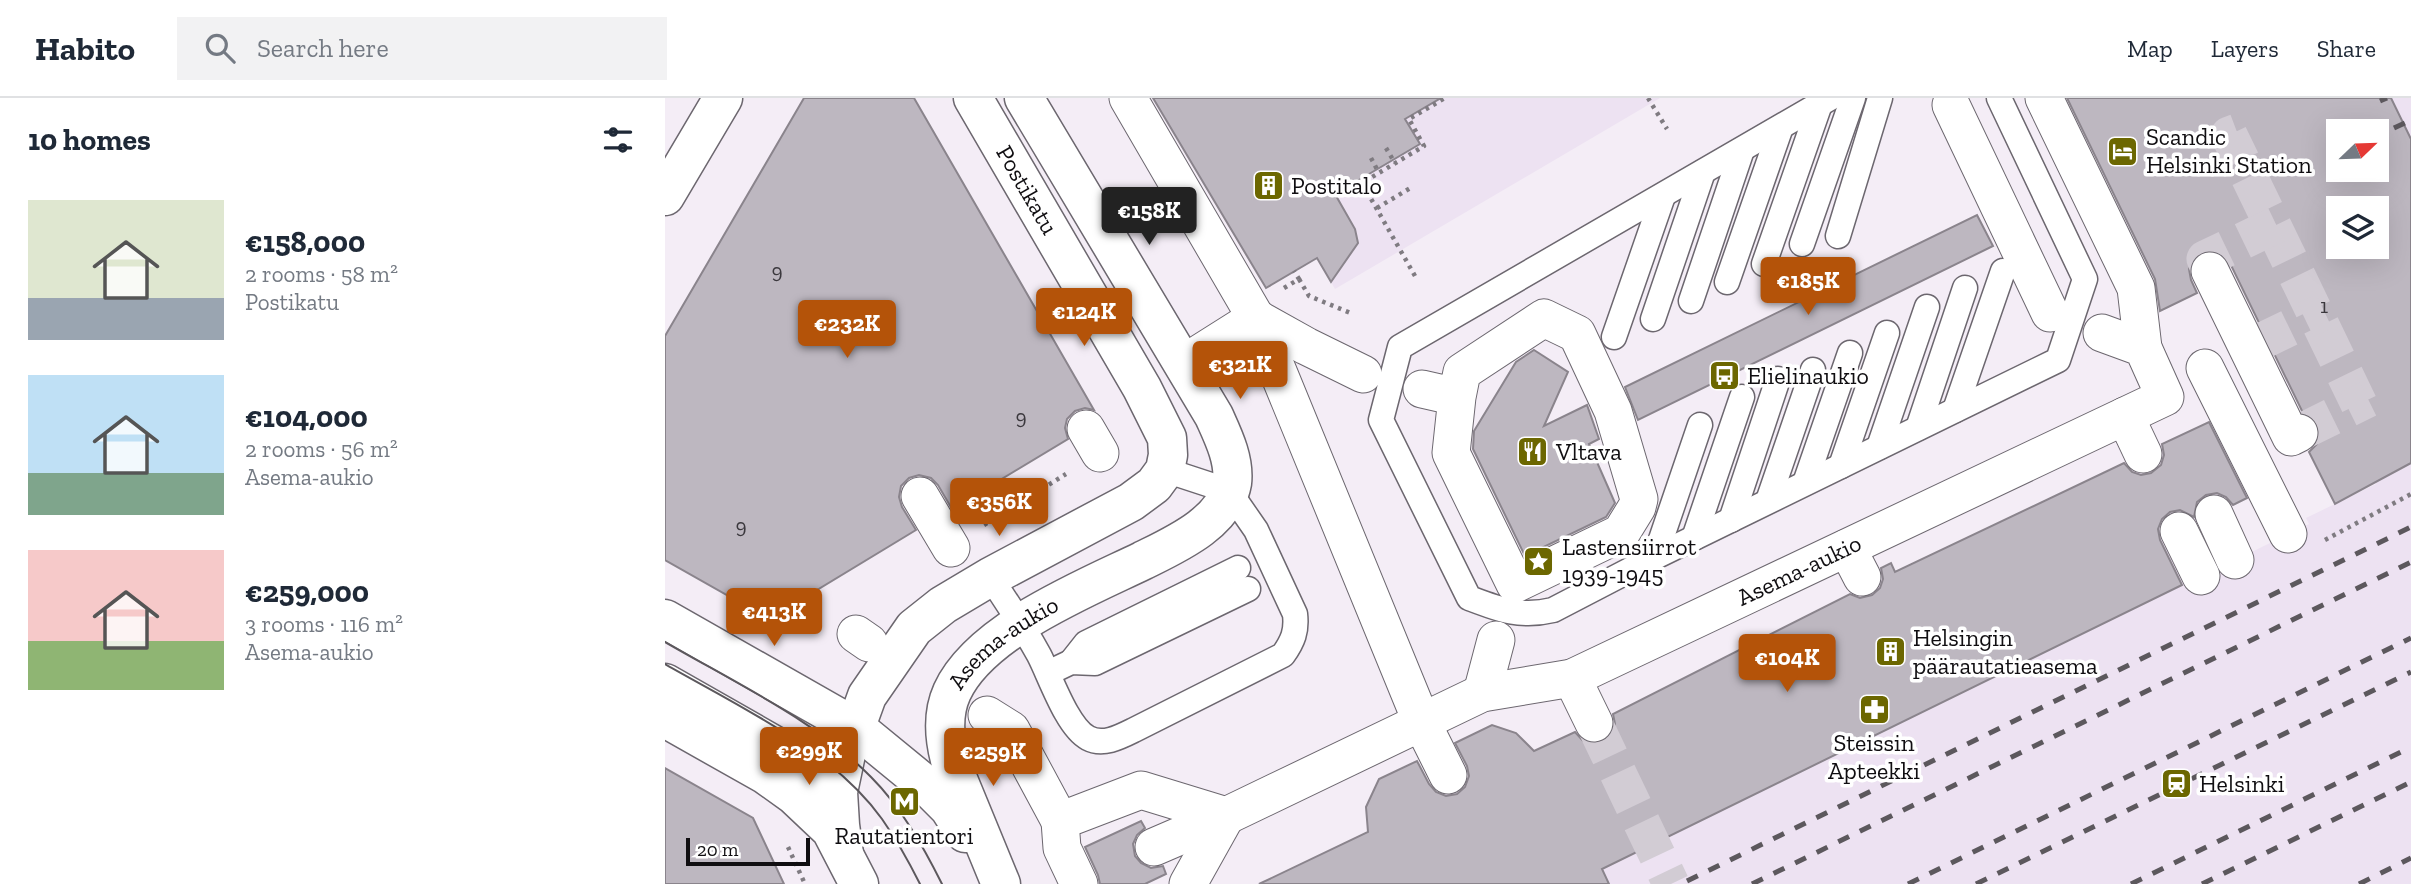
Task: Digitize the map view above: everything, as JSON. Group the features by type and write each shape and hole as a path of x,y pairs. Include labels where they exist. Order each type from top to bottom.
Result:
{"main road":[{"path":"665,196 723,98"},
{"name":"Postikatu","path":"973,98 1161,425 1167,438 1165,470"},
{"name":"Postikatu","path":"1024,98 1215,416 1230,456 1232,481 1229,491"},
{"path":"845,856 839,825 838,792 846,754 867,696 914,628 943,605 991,577 1131,502 1154,485 1165,470"},
{"name":"Asema-aukio","path":"1000,884 950,760 944,724 951,694 962,674 976,657 1021,624 1070,595 1177,544 1218,510 1229,491"},
{"path":"665,619 855,726 949,807 1000,884"},
{"path":"665,683 779,748 803,772 845,856"},
{"path":"665,718 766,775 794,795 845,856"}],"street":[{"path":"1128,98 1256,318 1422,723 1448,775"},
{"path":"2044,98 2136,288 2143,348 2161,390 2252,346"},
{"path":"1951,105 2050,313"},
{"path":"2210,271 2252,346 2291,437 2299,433"},
{"path":"1199,354 1256,318"},
{"path":"1256,318 1363,373"},
{"path":"1544,318 1577,334 1613,411 1639,499 1621,533 1574,550 1515,584 1470,454 1451,453 1439,393 1462,372 1544,318"},
{"path":"2102,333 2143,348"},
{"path":"2205,368 2304,538"},
{"name":"Asema-aukio","path":"1154,847 1226,816 1482,693 1572,678 1855,563 2125,416 2165,397 2161,390"},
{"path":"2125,416 2143,454"},
{"path":"920,496 951,548"},
{"path":"2214,514 2235,560"},
{"path":"2179,531 2201,576"},
{"path":"1482,693 1496,639"},
{"path":"1572,678 1594,723"},
{"path":"986,715 1011,730 1060,821 1062,848 1079,884"},
{"path":"1060,821 1141,790 1226,816 1188,884"}],"lane":[{"path":"1802,244 1853,98"},
{"path":"1838,236 1880,98"},
{"path":"1825,101 1400,348 1381,420 1469,598 1506,612 1538,614 1552,610 2057,360 2085,279 1999,98"},
{"path":"1764,264 1825,101"},
{"path":"1727,282 1781,127"},
{"path":"1691,301 1742,150"},
{"path":"1653,319 1703,172"},
{"path":"1614,337 1663,196"},
{"path":"1955,410 2003,271"},
{"path":"1918,428 1965,288"},
{"path":"1879,447 1927,307"},
{"path":"1841,466 1887,332"},
{"path":"1805,483 1850,353"},
{"path":"1769,501 1813,370"},
{"path":"1731,520 1778,379"},
{"path":"1694,538 1742,397"},
{"path":"1655,557 1700,425"},
{"path":"991,577 1021,624 1073,724 1086,737 1098,741 1114,739 1134,730 1283,655 1292,643 1296,629 1295,614 1256,530 1229,491 1165,470"},
{"path":"1048,673 1071,663 1086,643 1243,579"}],"path":[{"path":"1415,276 1362,183 1424,146 1409,119 1445,98"},
{"path":"1648,98 1667,129"},
{"path":"1386,148 1395,163"},
{"path":"1371,158 1379,173"},
{"path":"1377,208 1412,187"},
{"path":"1299,279 1309,296 1353,314"},
{"path":"2304,538 2411,494"}],"shaded area":[{"path":"1153,98 1660,98 1335,289 1317,258 1266,288"},
{"path":"2229,98 2411,98 2411,884 1272,884 1275,883 1273,877 1614,713 1852,593 1876,571 1891,563 1895,572 2214,420 2251,496 2165,538 2186,584 2309,524 2306,518 2376,484 2353,435"}],"building":[{"path":"804,98 914,98 1094,410 1085,408 1075,411 1067,419 1065,428 1068,439 952,509 931,478 919,475 909,478 901,486 899,497 916,530 769,619 665,560 665,336"},
{"name":"Postitalo","path":"1153,98 1441,98 1405,119 1420,144 1335,194 1355,229 1358,243 1331,282 1317,258 1266,288"},
{"path":"2067,98 2391,98 2411,139 2411,463 2335,504 2309,452 2317,444 2320,435 2318,424 2311,416 2303,413 2229,261 2221,253 2212,250 2200,253 2192,260 2189,269 2197,293 2160,311 2155,279"},
{"path":"1977,215 1993,246 1638,420 1625,387"},
{"name":"Vltava","path":"1534,350 1568,372 1544,426 1587,405 1599,439 1589,444 1615,503 1606,517 1525,556 1473,449 1474,431 1516,362"},
{"name":"Helsingin päärautatieasema","path":"2209,422 2247,498 2233,505 2226,497 2217,493 2206,495 2197,502 2194,517 2180,510 2170,512 2162,519 2158,529 2160,540 2182,585 1602,869 1609,884 1259,884 1368,832 1366,807 1379,779 1417,761 1436,792 1446,796 1457,794 1465,787 1469,776 1455,743 1492,725 1516,733 1534,751 1575,732 1583,741 1592,744 1603,742 1612,734 1615,724 1613,714 1850,594 1860,598 1872,595 1880,588 1883,579 1881,568 1891,563 1895,572 2124,463 2132,472 2141,475 2151,473 2161,465 2164,455 2162,444"},
{"path":"665,768 753,818 784,884 665,884"},
{"path":"1141,821 1145,828 1137,835 1133,844 1135,856 1151,868 1163,866 1166,874 1145,884 1100,884 1085,847"}],"tunnel":[{"path":"2237,132 2229,135 2359,404"},
{"path":"2210,271 2205,259 2282,222"},
{"path":"2256,344 2324,311"},
{"path":"2299,433 2368,399"},
{"path":"1594,723 1671,884"}],"tram line":[{"path":"665,642 773,703 849,756 882,789 902,814 942,884"},
{"path":"665,664 782,731 837,771 882,819 920,884"}],"railway":[{"path":"2380,101 2387,98"},
{"path":"2394,128 2411,120"},
{"path":"1687,881 2411,527"},
{"path":"1752,884 2411,562"},
{"path":"1908,884 2411,638"},
{"path":"1976,884 2411,672"},
{"path":"2131,884 2411,747"},
{"path":"2202,884 2411,782"},
{"path":"2359,884 2411,858"}],"place":[{"name":"Scandic Helsinki Station","path":"2123,151"},
{"name":"Postitalo","path":"1268,186"},
{"name":"Elielinaukio","path":"1724,376"},
{"name":"Vltava","path":"1533,452"},
{"name":"Lastensiirrot 1939-1945","path":"1539,561"},
{"name":"Helsingin päärautatieasema","path":"1890,652"},
{"name":"Steissin Apteekki","path":"1874,709"},
{"name":"Helsinki","path":"2176,784"},
{"name":"Rautatientori","path":"904,802"}]}
